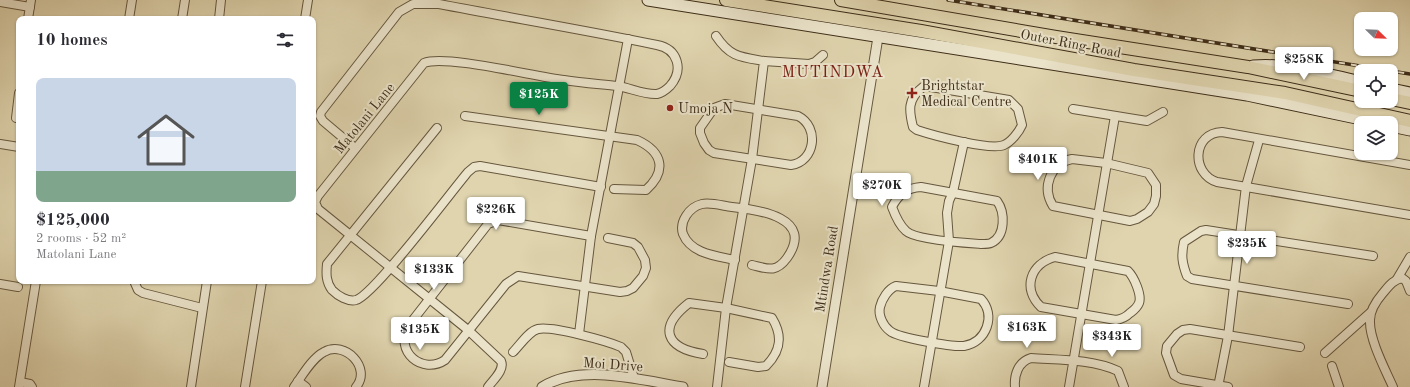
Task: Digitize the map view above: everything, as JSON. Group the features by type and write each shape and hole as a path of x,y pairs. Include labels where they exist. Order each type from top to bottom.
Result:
{"main road":[{"path":"648,0 1247,95 1354,118"},
{"name":"Outer Ring Road","path":"726,0 941,34 1134,70 1291,94 1410,121"},
{"name":"Outer Ring Road","path":"841,0 1056,37 1248,67 1354,89"},
{"name":"Outer Ring Road","path":"1248,67 1267,65 1299,68 1354,80"},
{"path":"1232,84 1247,95"},
{"path":"1398,90 1410,93"},
{"path":"1398,100 1410,103"},
{"path":"1398,127 1410,130"}],"street":[{"path":"129,16 132,0"},
{"path":"182,16 185,0"},
{"path":"219,16 222,0"},
{"path":"305,16 308,0"},
{"path":"0,2 31,3 29,16"},
{"path":"355,148 323,121 320,116 321,112 399,12 414,4 440,4 628,39 665,47 672,51 676,57 676,74 668,88 656,94 618,86"},
{"path":"716,36 723,47 731,53 764,61 809,64 823,55"},
{"name":"Mtindwa Road","path":"822,387 878,36"},
{"path":"579,334 591,236 628,39"},
{"name":"Matolani Lane","path":"316,195 424,63 433,60 468,64 564,80 618,86"},
{"path":"717,387 726,308 745,208 764,61"},
{"path":"923,87 931,87 1009,100 1014,103 1022,119 1022,125 1009,142 998,147 964,142 932,135 913,127 909,108 918,91 923,87"},
{"path":"725,104 759,109 803,118 806,121 813,143 811,149 803,160 796,164 790,165 714,153 704,143 700,128 714,108 725,104"},
{"path":"1073,109 1147,121 1163,112"},
{"path":"465,116 638,140 646,144 654,151 661,167 658,176 646,190 614,189"},
{"path":"1068,387 1074,362 1115,116"},
{"path":"437,128 327,264 326,274 330,287 337,295 355,300 364,296 390,268 468,172 474,167 480,166 601,187"},
{"path":"1410,165 1368,156 1258,140 1222,132 1214,132 1207,136 1200,147 1198,155 1205,175 1209,179 1410,215"},
{"path":"1219,386 1235,286 1239,237 1246,186 1258,140"},
{"path":"924,387 939,291 949,241 947,213 964,142"},
{"path":"0,144 16,147"},
{"path":"1072,159 1106,163 1148,172 1156,185 1156,196 1154,204 1148,212 1137,219 1130,221 1099,215 1053,206 1050,201 1047,184 1048,177 1063,160 1072,159"},
{"path":"921,187 953,192 997,201 1002,207 1003,222 998,236 991,243 981,244 949,241 920,237 906,232 895,215 892,207 897,197 912,188 921,187"},
{"name":"Matolani Lane","path":"316,204 318,209 350,236 468,330 502,361 503,365 501,369 488,387"},
{"path":"735,260 694,249 685,239 681,228 684,218 693,208 702,204 745,208 781,217 788,223 795,235 793,249 782,265 775,269 752,265"},
{"path":"591,236 503,221 494,221 488,224 428,299 403,334 405,346 412,359 417,362 439,364 445,360 506,284 518,276 620,292 627,291 643,276 646,268 645,260 638,247 626,241 608,238"},
{"path":"1348,304 1192,279 1187,276 1182,263 1181,254 1184,242 1201,231 1373,256"},
{"path":"1055,257 1128,271 1132,275 1140,298 1136,308 1121,319 1082,313 1041,308 1031,289 1030,280 1032,273 1048,259 1055,257"},
{"path":"1397,279 1410,257"},
{"path":"1325,353 1371,312 1379,298 1392,282 1402,278 1406,281 1410,291"},
{"path":"0,284 18,287"},
{"path":"32,387 30,384 19,385 36,284"},
{"path":"135,284 138,290 143,293 202,308"},
{"path":"191,387 206,284"},
{"path":"245,387 262,284"},
{"path":"896,286 939,291 980,299 984,302 989,322 987,330 978,340 963,346 931,342 890,332 886,327 879,311 881,303 891,288 896,286"},
{"path":"703,354 686,352 679,348 671,338 669,330 671,323 689,303 726,308 772,318 777,327 780,340 778,350 766,366 758,367 729,362"},
{"path":"1371,312 1370,320 1372,336 1393,387"},
{"path":"513,352 533,331 539,328 579,334 621,347 626,352 634,378"},
{"path":"1228,387 1181,379 1174,375 1166,353 1167,346 1183,330 1190,329 1300,347"},
{"path":"306,387 296,384 317,357 325,351 333,350 346,352 356,359 362,376 356,387"},
{"path":"1015,387 1014,377 1026,360 1031,358 1074,362 1110,368 1118,372 1124,387"},
{"path":"1332,366 1339,387"},
{"name":"Moi Drive","path":"542,387 566,377 585,374 634,378 683,387"}],"railway":[{"path":"948,0 1410,74"}],"place":[{"name":"Brightstar Medical Centre","path":"912,93"},
{"name":"Umoja N","path":"670,108"}],"district":[{"name":"MUTINDWA","path":"833,71"}]}
